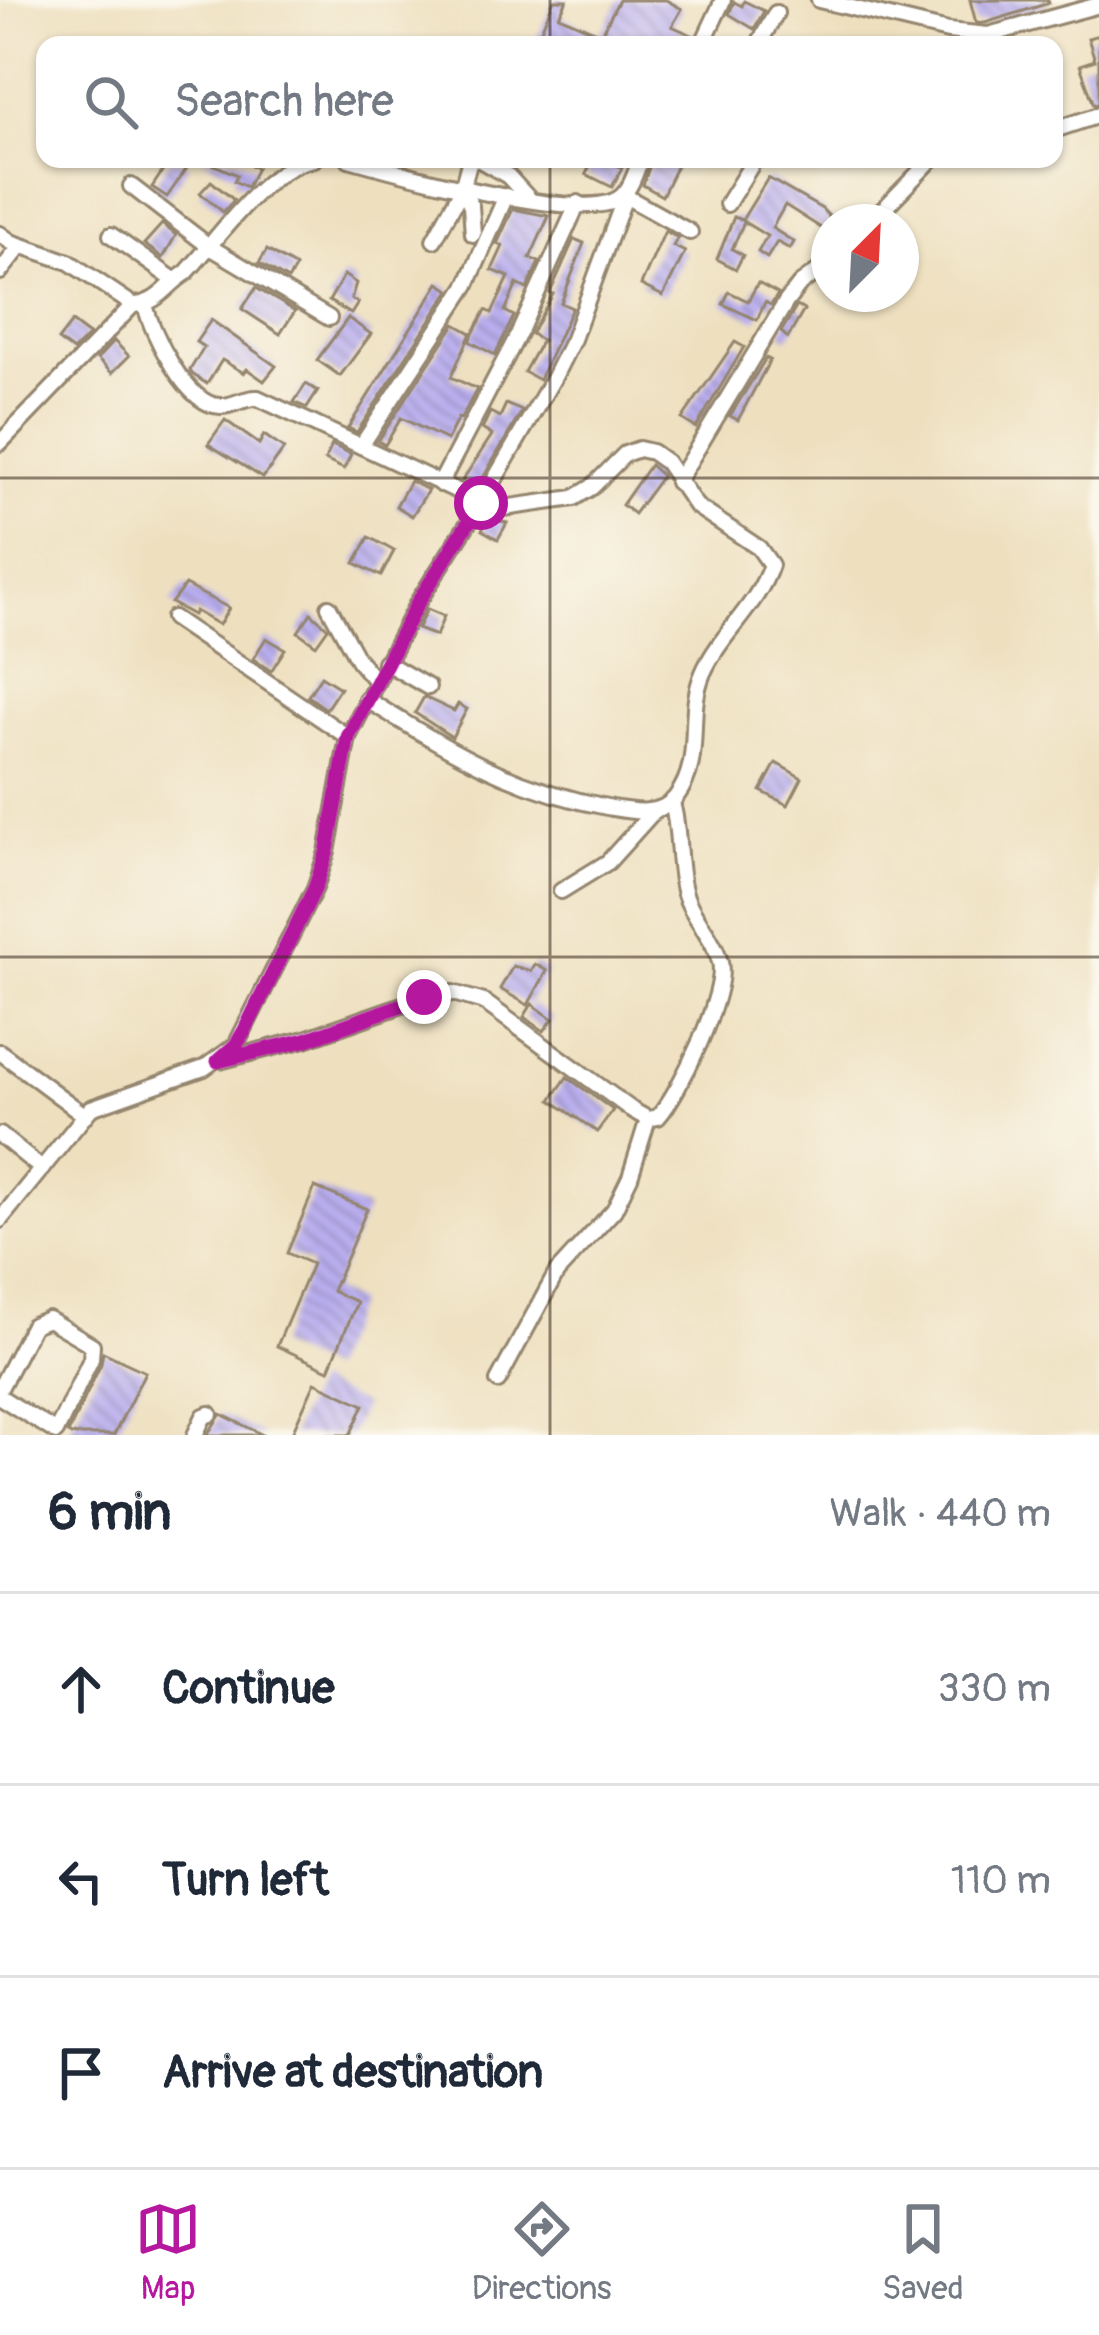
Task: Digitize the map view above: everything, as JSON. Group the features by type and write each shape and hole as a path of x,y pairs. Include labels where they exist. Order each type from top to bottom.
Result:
{"street":[{"path":"706,36 723,0"},
{"path":"819,0 948,31 988,35 1078,4 1099,5"},
{"path":"880,15 889,0"},
{"path":"763,36 776,14"},
{"path":"1063,127 1099,115"},
{"path":"0,443 139,304 158,299 266,184 290,168"},
{"path":"382,168 462,190 529,199 604,204 626,194"},
{"path":"434,240 471,168"},
{"path":"492,168 508,176 529,199"},
{"path":"218,1061 245,1030 315,888 327,852 348,737 385,662 573,339 637,168"},
{"path":"727,204 749,168"},
{"path":"888,204 923,168"},
{"path":"131,185 210,247 329,318"},
{"path":"462,190 471,206 472,234"},
{"path":"626,194 690,232"},
{"path":"361,446 467,285 506,196"},
{"path":"440,484 519,333 578,203"},
{"path":"0,234 69,262 139,304 183,384 206,402 221,406 258,398 481,503 509,509 574,498 625,454 639,449 666,462 696,506 759,548 771,565 748,609 702,675 694,760 672,802 653,812 608,862 561,891"},
{"path":"112,236 173,280"},
{"path":"0,272 21,246"},
{"path":"677,482 786,302 811,276"},
{"path":"329,607 358,660 376,680"},
{"path":"173,618 348,737"},
{"path":"385,662 428,687"},
{"path":"366,699 470,763 509,781 549,795 653,812"},
{"path":"0,1220 83,1114 98,1102 218,1061 305,1040 424,997 453,993 484,1002 648,1119 658,1117 686,1068 722,970 715,946 686,897 672,802"},
{"path":"0,1052 83,1114"},
{"path":"498,1381 557,1272 614,1210 648,1119"},
{"path":"0,1135 42,1169"},
{"path":"0,1388 40,1320 49,1319 92,1345 91,1359 56,1432 0,1397"},
{"path":"195,1435 204,1416 210,1414"}],"building":[{"path":"554,0 567,0 559,16 601,34 619,0 666,0 682,9 672,26 694,36 616,34 538,36"},
{"path":"970,0 1048,0 1049,3 976,23"},
{"path":"744,1 764,11 754,29 729,14 734,2 742,6"},
{"path":"1099,35 1099,104 1094,105 1080,65 1095,60 1088,38"},
{"path":"165,168 187,168 167,197 152,187"},
{"path":"221,168 257,168 247,187 234,181 237,175"},
{"path":"589,168 622,168 612,187 586,174"},
{"path":"649,168 676,168 662,196 643,185"},
{"path":"768,178 813,204 811,222 785,205 772,228 794,242 790,249 777,242 767,258 758,252 767,236 744,222 732,249 743,255 736,269 717,259 734,217 742,220"},
{"path":"211,181 234,200 223,212 200,193"},
{"path":"513,209 549,216 530,258 539,262 527,289 517,284 505,311 514,316 495,355 469,341 486,310 492,313 509,277 492,270 503,246 497,244"},
{"path":"162,224 176,235 163,258 144,244"},
{"path":"665,231 678,238 673,246 685,252 663,296 641,285"},
{"path":"574,239 584,243 561,303 572,308 539,380 524,372 542,340 531,334"},
{"path":"267,250 296,267 288,280 259,263"},
{"path":"344,275 356,283 351,299 358,303 351,314 329,301"},
{"path":"439,283 450,290 357,432 348,428"},
{"path":"758,283 778,294 771,305 765,302 757,320 723,304 729,292 748,301"},
{"path":"256,288 295,311 280,334 242,309"},
{"path":"797,306 804,310 788,338 781,332"},
{"path":"348,318 371,334 340,376 317,360"},
{"path":"211,320 276,366 264,381 222,360 207,384 192,374 204,347 196,342"},
{"path":"72,322 89,335 73,351 58,340"},
{"path":"455,324 471,333 451,377 477,389 461,419 447,440 401,418 385,445 378,441"},
{"path":"114,341 129,356 112,373 97,359"},
{"path":"735,342 744,347 696,428 682,419"},
{"path":"766,358 770,360 738,420 730,416"},
{"path":"306,384 318,391 307,408 294,402"},
{"path":"506,404 522,411 477,488 462,481 492,435 482,429 490,412 500,417"},
{"path":"225,420 259,444 264,435 284,449 263,478 208,444"},
{"path":"332,445 351,454 344,469 325,460"},
{"path":"650,465 662,476 634,514 622,505"},
{"path":"410,481 428,490 412,516 396,506"},
{"path":"489,518 507,523 498,539 482,530"},
{"path":"369,537 394,551 381,576 355,563"},
{"path":"185,585 229,608 219,625 171,603"},
{"path":"427,609 444,616 436,636 417,629"},
{"path":"311,613 328,628 316,645 298,632"},
{"path":"266,638 285,649 271,671 253,659"},
{"path":"321,676 340,688 326,709 308,696"},
{"path":"424,697 454,711 458,704 467,709 452,737 415,713"},
{"path":"776,763 802,778 788,805 761,791"},
{"path":"535,964 547,971 528,1005 500,989 513,966 531,971"},
{"path":"532,1004 553,1019 544,1031 524,1017"},
{"path":"567,1077 613,1110 597,1132 551,1100"},
{"path":"315,1187 367,1209 332,1291 357,1302 329,1370 277,1346 312,1264 287,1253"},
{"path":"103,1352 145,1372 114,1435 71,1435 68,1433"},
{"path":"315,1382 364,1405 350,1435 291,1435"},
{"path":"221,1414 263,1435 207,1435"}],"route":[{"path":"424,997 305,1040 218,1061 245,1030 315,888 327,852 348,737 418,602 481,503"}]}
